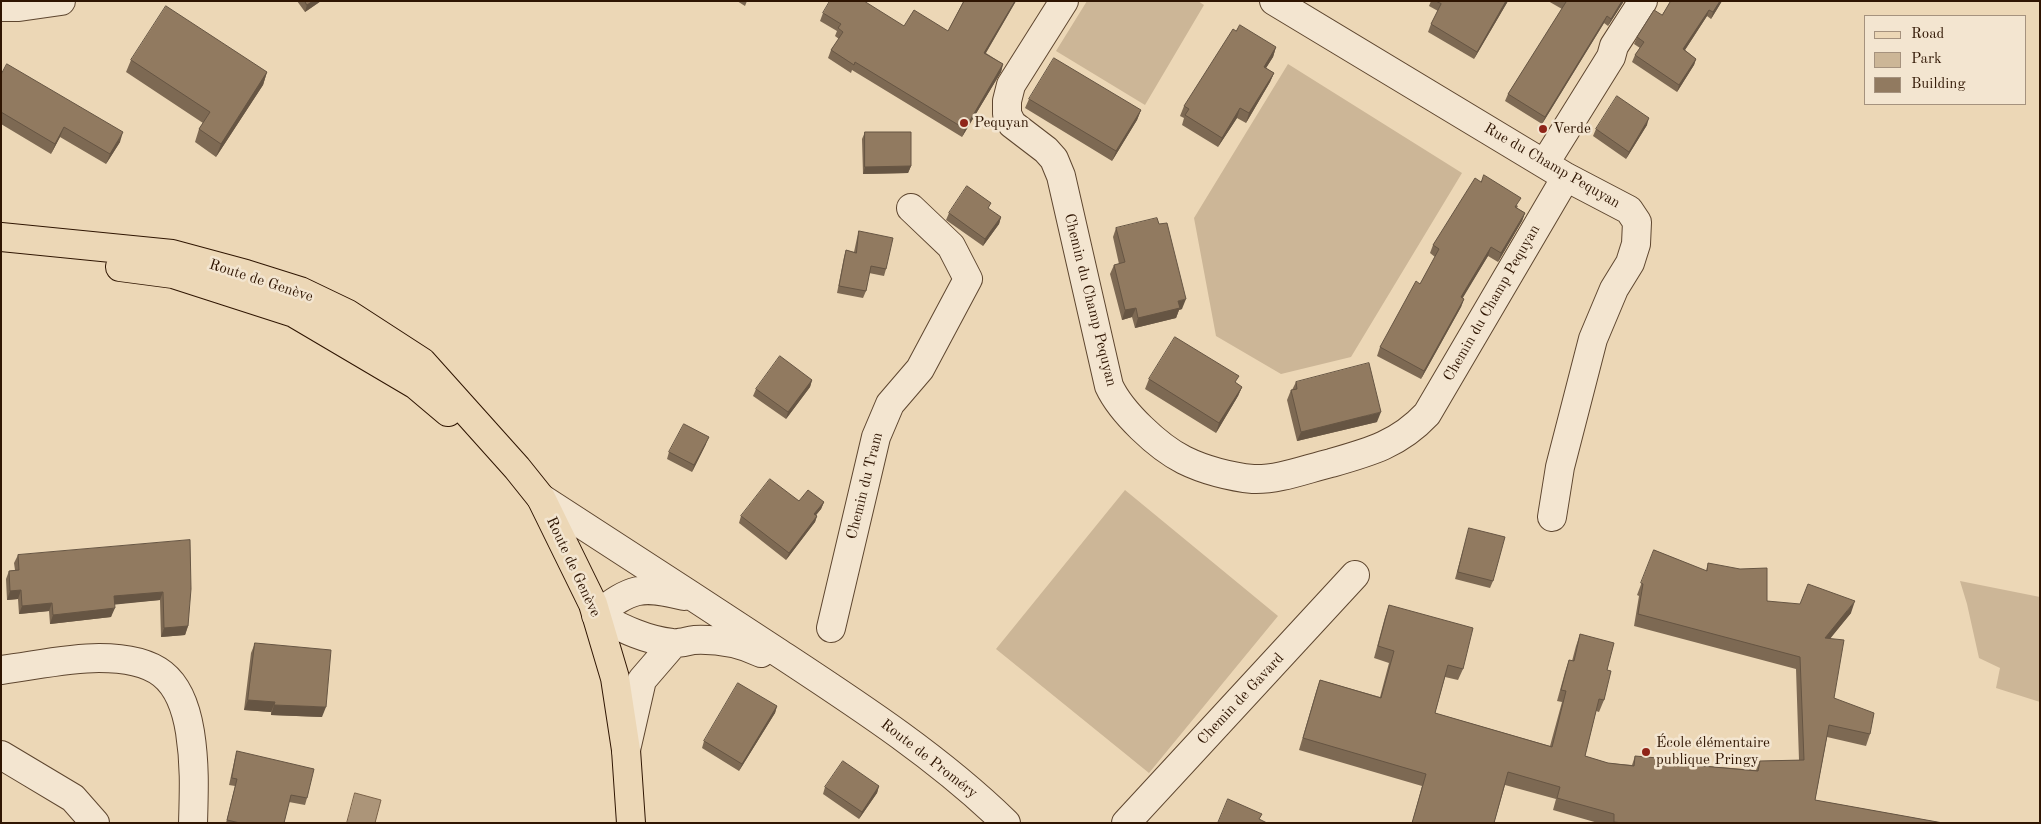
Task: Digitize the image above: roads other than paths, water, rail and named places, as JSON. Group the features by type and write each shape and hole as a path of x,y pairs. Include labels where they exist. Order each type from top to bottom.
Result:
{"main road":[{"name":"Route de Genève","path":"1,237 172,254 246,274 300,291 348,314 422,362 517,468 541,498 596,615 615,678 626,750 631,823"},
{"name":"Route de Genève","path":"1,255 93,263 173,274 294,313 416,385 517,468"}],"street":[{"path":"1,7 20,7 61,1"},
{"name":"Chemin du Champ Pequyan","path":"1064,1 1011,85 1007,114 1012,124 1046,150 1054,159 1061,176 1109,386 1116,402 1158,442 1183,460 1227,474 1254,479 1274,478 1371,452 1410,431 1427,414 1555,170 1611,57 1614,46 1643,1"},
{"name":"Rue du Champ Pequyan","path":"1274,1 1555,170 1629,210 1637,222 1636,244 1630,263 1614,289 1593,339 1560,467 1552,517"},
{"name":"Chemin du Tram","path":"832,628 876,437 890,404 920,369 968,279 951,246 911,208"},
{"name":"Route de Proméry","path":"541,498 849,699 950,773 1006,823"},
{"name":"Chemin de Gavard","path":"1126,823 1355,575"},
{"name":"Route de Proméry","path":"698,600 655,589 624,594 596,615 633,634 673,644 695,640 741,644 849,699"},
{"path":"626,750 642,680 673,644"},
{"path":"1,670 98,658 132,660 156,669 175,685 186,707 195,765 193,823"},
{"path":"1,755 73,798 95,823"}],"place":[{"name":"Pequyan","path":"964,123"},
{"name":"Verde","path":"1543,129"},
{"name":"École élémentaire publique Pringy","path":"1646,752"}]}
